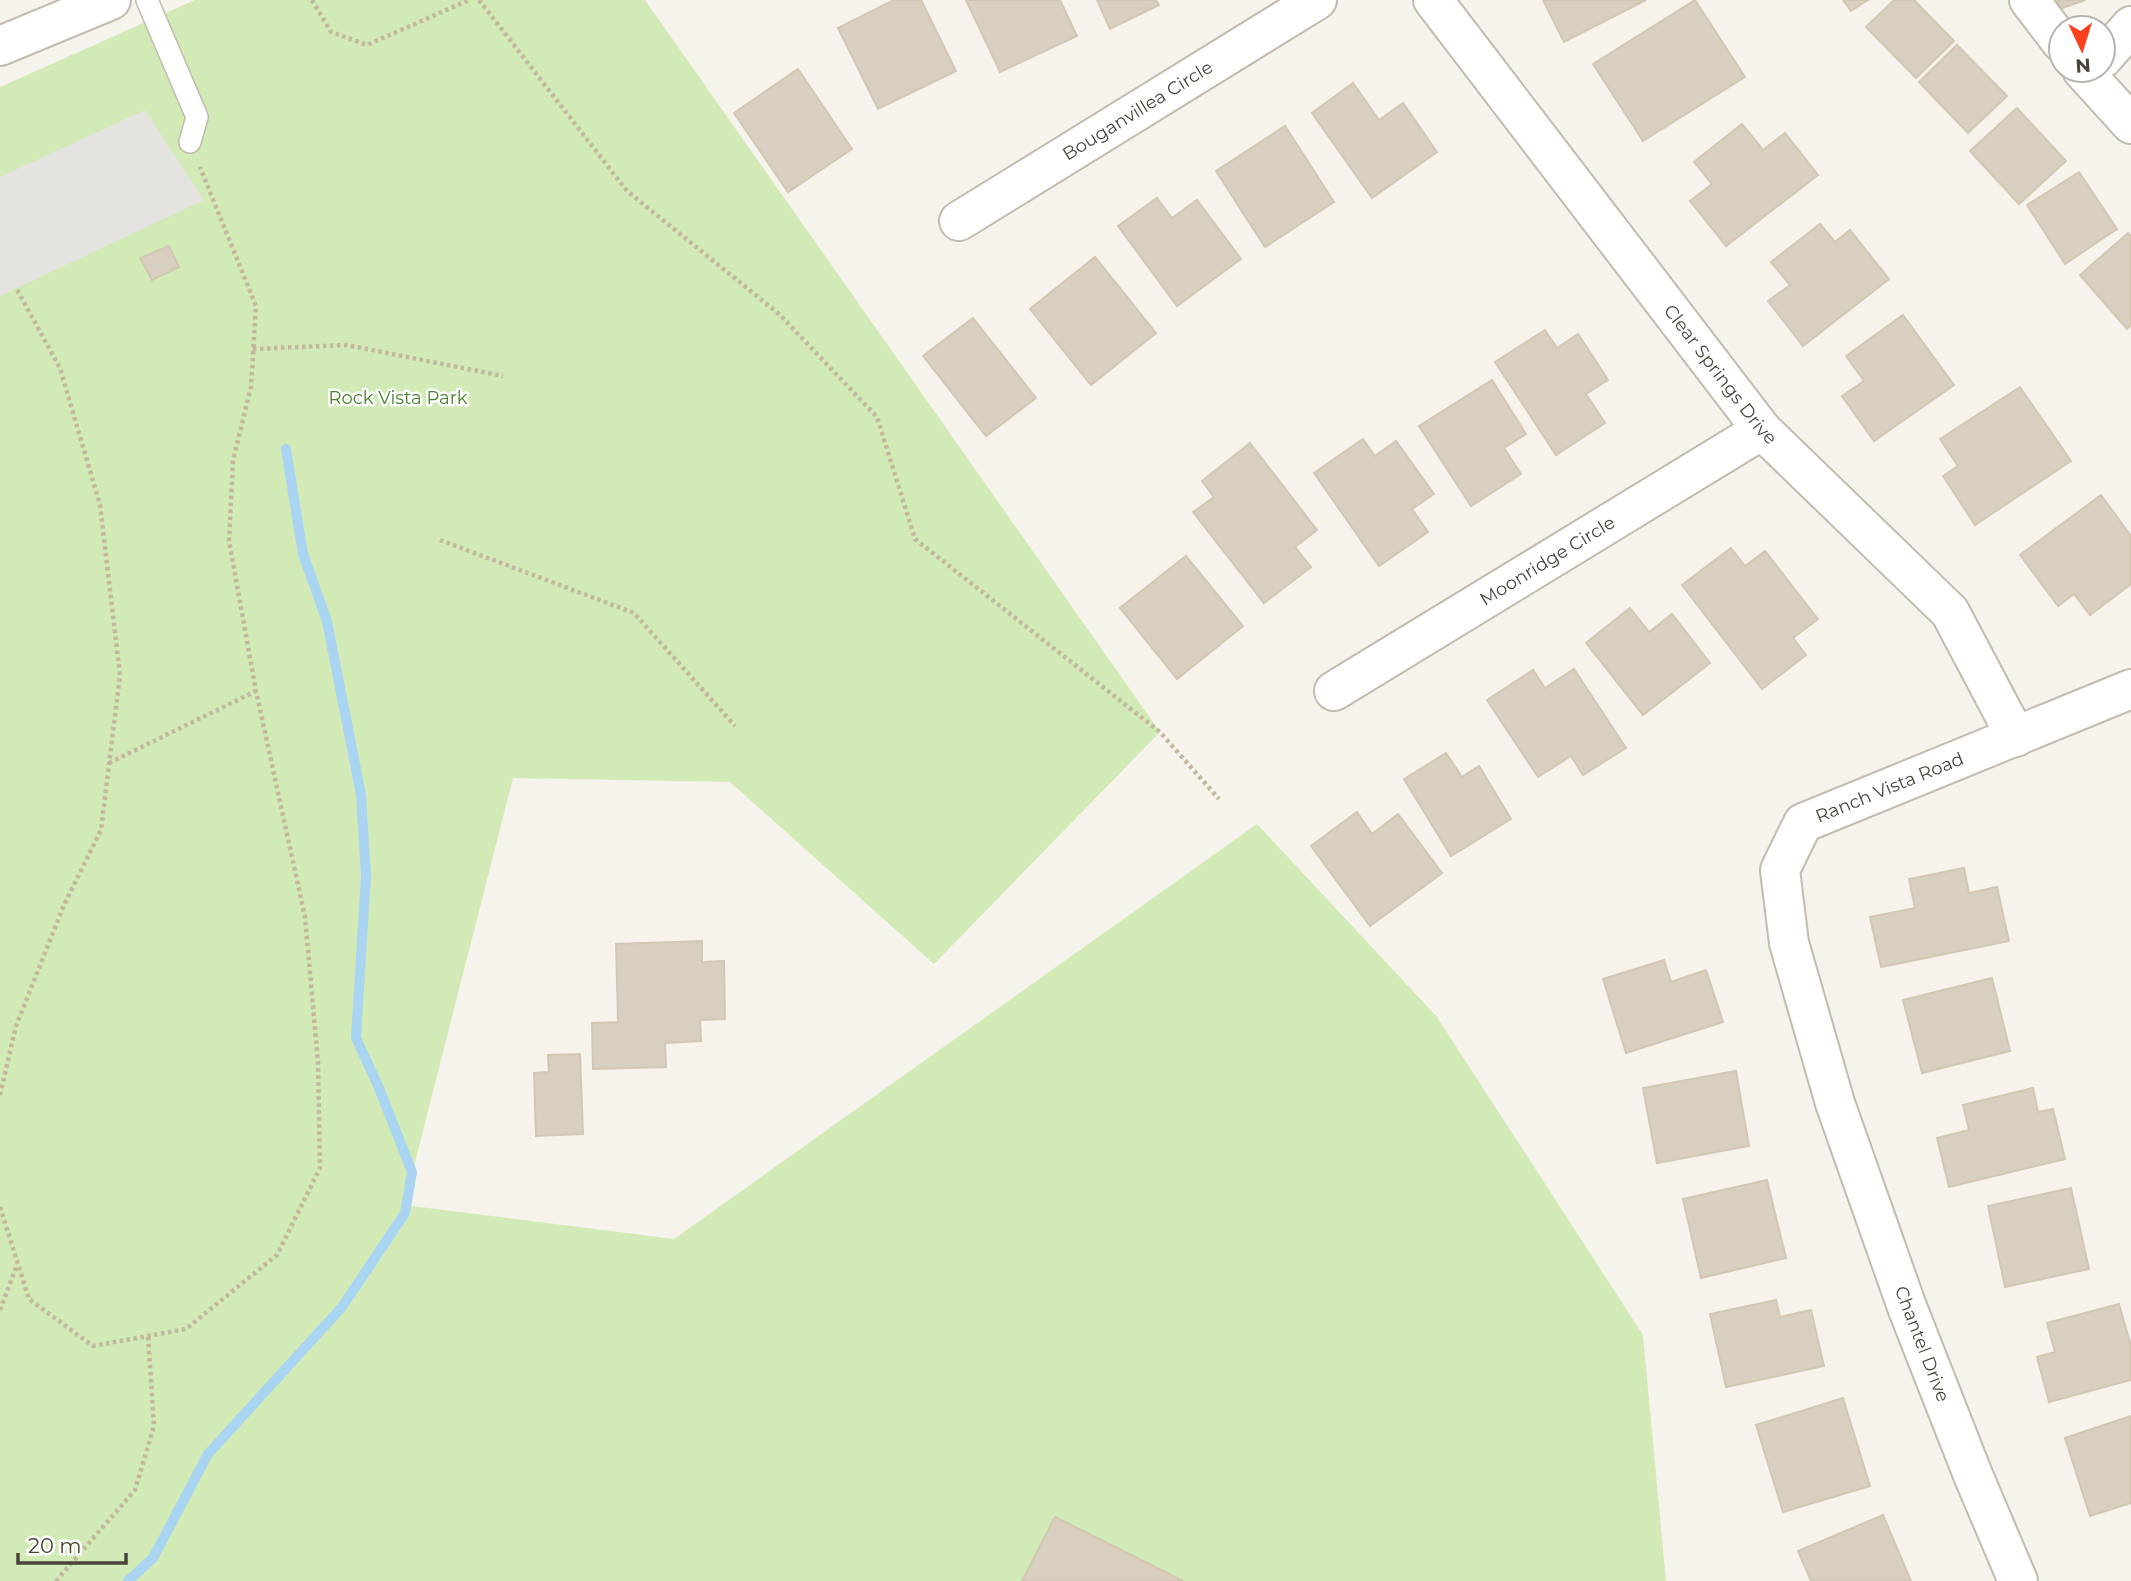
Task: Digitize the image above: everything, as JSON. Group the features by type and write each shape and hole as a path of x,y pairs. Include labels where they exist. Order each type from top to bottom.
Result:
{"street":[{"path":"0,46 111,0"},
{"name":"Bouganvillea Circle","path":"959,221 1317,0"},
{"name":"Clear Springs Drive","path":"1433,0 1762,430 1950,612 2016,737"},
{"path":"2029,0 2047,24"},
{"path":"2117,41 2131,26"},
{"path":"2102,84 2131,124"},
{"name":"Moonridge Circle","path":"1334,691 1762,430"},
{"name":"Ranch Vista Road","path":"1835,1103 1789,943 1780,870 1803,823 2131,690"},
{"name":"Chantel Drive","path":"1835,1103 1907,1307 2018,1581"}],"lane":[{"path":"147,0 197,117 190,142"}],"path":[{"path":"312,0 331,32 367,45 469,0"},
{"path":"479,0 627,191 779,314 877,416 915,539 1160,732 1219,799"},
{"path":"0,1207 29,1299 93,1346 186,1329 277,1255 320,1168 318,1062 306,917 256,691 229,541 233,460 251,387 256,306 190,142"},
{"path":"0,1095 16,1027 64,905 101,830 120,675 100,505 60,368 16,288"},
{"path":"253,349 347,345 503,376"},
{"path":"440,540 634,613 736,726"},
{"path":"109,764 256,691"},
{"path":"0,1310 18,1264"},
{"path":"56,1581 135,1490 154,1426 148,1336"}],"green space":[{"name":"Rock Vista Park","path":"195,0 645,0 1160,732 934,964 730,782 513,778 404,1205 674,1239 1257,824 1437,1017 1643,1335 1666,1581 0,1581 0,87"}],"shaded area":[{"path":"145,110 204,200 0,296 0,177"}],"building":[{"path":"894,0 921,0 956,71 878,109 838,28"},
{"path":"966,0 1060,0 1077,36 1000,72"},
{"path":"1097,0 1156,0 1159,5 1110,29"},
{"path":"1543,0 1646,0 1564,42"},
{"path":"1695,0 1745,77 1643,141 1593,64"},
{"path":"1843,0 1868,0 1851,11"},
{"path":"1894,0 1914,0 1954,41 1916,78 1866,27"},
{"path":"2057,0 2085,0 2060,9"},
{"path":"1957,45 2007,96 1968,133 1919,82"},
{"path":"798,69 852,149 788,192 734,113"},
{"path":"1353,83 1379,120 1403,103 1437,152 1372,198 1312,113"},
{"path":"2017,108 2066,161 2019,204 1970,151"},
{"path":"1742,124 1763,150 1785,133 1818,175 1726,246 1690,201 1712,184 1694,162"},
{"path":"1285,126 1334,202 1265,247 1216,171"},
{"path":"2079,172 2117,229 2065,264 2027,205"},
{"path":"1157,198 1172,218 1197,200 1241,259 1177,306 1118,226"},
{"path":"1820,224 1835,242 1850,230 1889,279 1803,346 1768,301 1790,285 1771,262"},
{"path":"2128,233 2131,236 2131,325 2127,329 2080,275"},
{"path":"169,246 179,267 152,280 140,258"},
{"path":"1095,257 1156,333 1091,385 1030,309"},
{"path":"1903,315 1954,385 1874,441 1842,396 1864,381 1846,356"},
{"path":"973,318 1036,398 986,436 923,356"},
{"path":"1545,330 1557,348 1578,334 1608,380 1586,394 1605,423 1556,455 1495,362"},
{"path":"1492,380 1526,434 1504,448 1521,474 1471,506 1419,426"},
{"path":"2020,387 2071,461 1975,525 1943,476 1958,466 1940,439"},
{"path":"1363,439 1375,456 1396,441 1434,494 1412,509 1428,532 1379,566 1314,473"},
{"path":"1250,443 1317,530 1295,547 1311,567 1264,603 1193,512 1214,497 1202,481"},
{"path":"2101,495 2131,536 2131,584 2090,615 2074,594 2058,606 2020,555"},
{"path":"1731,548 1745,566 1765,551 1818,619 1793,638 1806,655 1762,689 1682,585"},
{"path":"1186,556 1243,626 1177,679 1120,608"},
{"path":"1630,608 1649,632 1672,614 1710,663 1643,715 1586,643"},
{"path":"1574,669 1626,748 1583,775 1571,756 1538,777 1487,700 1533,670 1545,688"},
{"path":"1446,753 1462,777 1479,766 1511,819 1451,856 1404,779"},
{"path":"1357,812 1372,834 1398,814 1442,873 1370,926 1311,846"},
{"path":"1964,868 1969,893 1997,887 2009,941 1881,967 1870,917 1915,908 1909,879"},
{"path":"702,941 702,962 724,961 725,1019 700,1020 701,1041 665,1043 666,1067 593,1069 592,1023 618,1022 616,944"},
{"path":"1664,960 1671,982 1706,970 1723,1022 1626,1053 1603,979"},
{"path":"1992,978 2010,1051 1922,1073 1903,1000"},
{"path":"580,1054 583,1134 536,1136 534,1073 549,1072 548,1055"},
{"path":"1736,1071 1749,1146 1657,1163 1643,1088"},
{"path":"2033,1088 2038,1112 2053,1109 2065,1159 1949,1187 1937,1138 1969,1130 1963,1105"},
{"path":"1767,1180 1786,1258 1701,1278 1683,1199"},
{"path":"2071,1188 2089,1269 2005,1287 1988,1206"},
{"path":"1776,1300 1780,1317 1811,1310 1824,1366 1726,1387 1710,1314"},
{"path":"2119,1304 2131,1346 2131,1380 2049,1402 2037,1357 2055,1352 2047,1323"},
{"path":"1843,1398 1870,1486 1783,1512 1756,1425"},
{"path":"2131,1416 2131,1503 2090,1516 2065,1438"},
{"path":"1883,1515 1911,1581 1811,1581 1798,1551"},
{"path":"1055,1517 1183,1581 1022,1581"}],"waterway":[{"path":"128,1581 153,1558 208,1454 342,1307 405,1213 412,1172 356,1038 366,875 361,795 327,621 303,554 286,449"}]}
